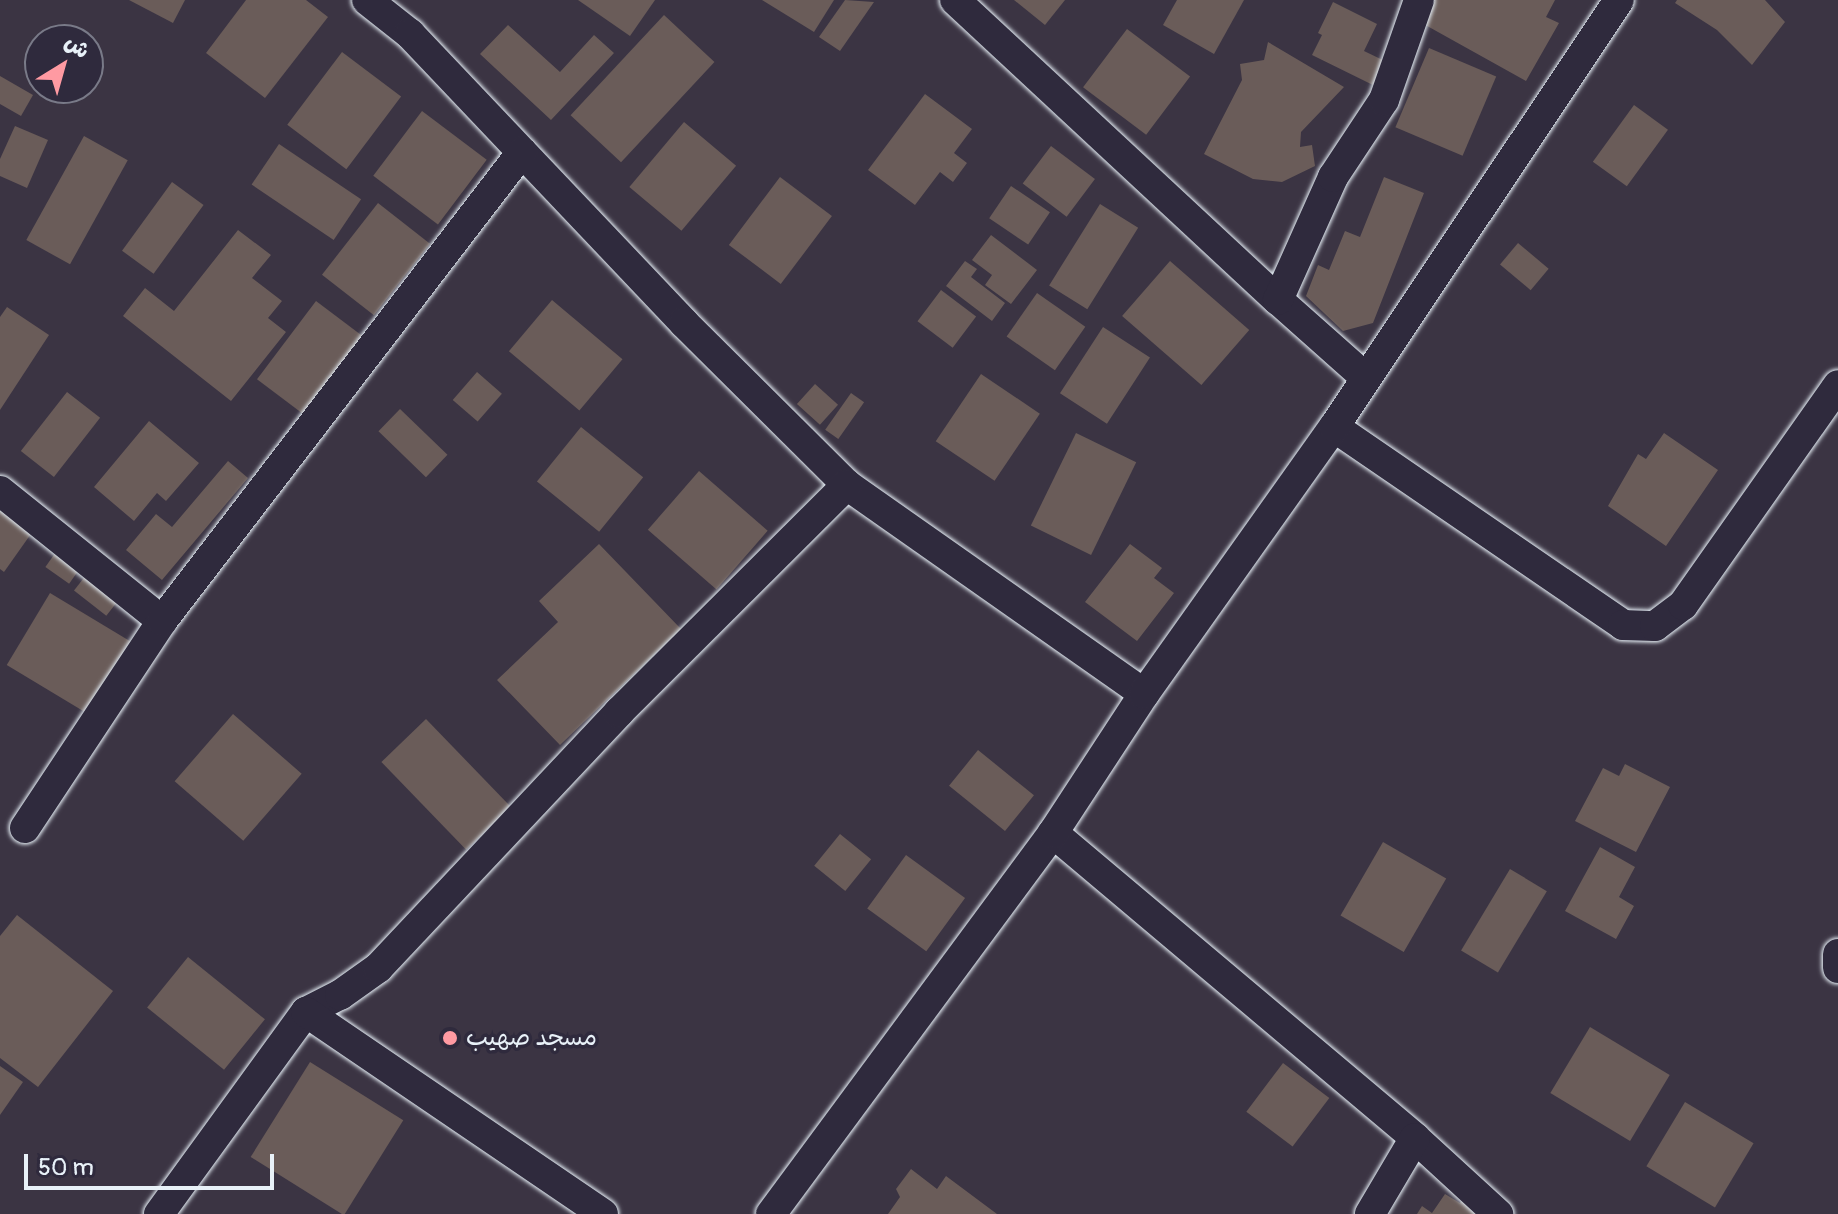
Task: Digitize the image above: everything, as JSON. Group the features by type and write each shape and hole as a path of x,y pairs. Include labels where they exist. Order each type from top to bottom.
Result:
{"street":[{"path":"367,0 410,34 684,323 847,485 1144,694"},
{"path":"955,0 1366,378"},
{"path":"1278,300 1333,177 1384,100 1419,0"},
{"path":"771,1214 1053,833 1144,694 1334,427 1619,0"},
{"path":"25,828 162,621 522,152"},
{"path":"1334,427 1623,625 1655,626 1683,605 1838,385"},
{"path":"159,1214 306,1012 340,995 378,968 619,712 847,485"},
{"path":"0,491 162,621"},
{"path":"1053,833 1415,1138 1498,1214"},
{"path":"1838,954 1838,968"},
{"path":"306,1012 603,1214"},
{"path":"1370,1214 1415,1138"}],"building":[{"path":"129,0 185,0 173,23"},
{"path":"246,0 306,0 328,17 265,98 206,53"},
{"path":"578,0 655,0 630,36"},
{"path":"762,0 834,0 814,32"},
{"path":"845,0 874,2 840,51 819,37"},
{"path":"1014,0 1065,0 1045,25"},
{"path":"1177,0 1244,0 1214,54 1163,25"},
{"path":"1433,0 1555,0 1546,17 1559,23 1526,81 1420,22"},
{"path":"1677,0 1765,0 1785,22 1752,65 1717,30 1675,3"},
{"path":"1333,2 1377,24 1364,51 1389,63 1377,87 1312,55 1322,35 1318,33"},
{"path":"664,15 714,62 621,162 571,115"},
{"path":"508,25 560,72 594,35 614,53 551,120 480,54"},
{"path":"1127,29 1190,77 1146,135 1083,87"},
{"path":"1268,42 1344,87 1301,132 1300,147 1312,145 1315,166 1282,182 1253,179 1204,154 1242,80 1240,64 1264,60"},
{"path":"1429,48 1496,77 1463,156 1395,127"},
{"path":"342,52 401,97 346,169 287,125"},
{"path":"0,76 24,90 24,104 28,104 21,116 0,104"},
{"path":"925,94 972,129 954,153 967,163 953,182 940,172 915,205 868,170"},
{"path":"1634,105 1668,130 1627,186 1593,162"},
{"path":"422,111 487,160 438,224 373,176"},
{"path":"684,122 736,166 681,231 629,187"},
{"path":"15,126 48,140 27,188 0,176 0,159"},
{"path":"84,136 128,160 70,264 26,240"},
{"path":"279,144 361,199 334,240 252,185"},
{"path":"1051,146 1095,179 1067,217 1023,184"},
{"path":"780,177 832,216 781,284 729,245"},
{"path":"1384,177 1424,193 1373,323 1343,331 1306,296 1318,265 1329,270 1345,231 1360,237"},
{"path":"172,182 204,205 154,274 122,251"},
{"path":"1011,186 1050,212 1028,245 989,218"},
{"path":"378,203 430,244 374,315 322,275"},
{"path":"1100,204 1138,228 1087,309 1049,285"},
{"path":"238,230 271,255 252,278 282,301 268,318 286,332 231,401 123,316 145,288 174,311"},
{"path":"991,235 1037,270 1011,304 985,285 992,275 972,260"},
{"path":"1518,243 1549,269 1531,290 1500,264"},
{"path":"965,261 977,269 971,277 1005,303 992,321 946,286"},
{"path":"1170,261 1249,330 1201,385 1122,316"},
{"path":"941,290 976,316 953,348 918,321"},
{"path":"1037,293 1085,327 1055,370 1007,336"},
{"path":"552,300 622,359 579,410 509,351"},
{"path":"316,301 367,340 308,418 257,379"},
{"path":"7,307 49,335 0,410 0,317"},
{"path":"1103,327 1150,357 1107,424 1060,393"},
{"path":"477,372 502,394 478,422 453,400"},
{"path":"981,374 1040,414 995,481 936,441"},
{"path":"815,384 838,405 820,425 797,404"},
{"path":"67,392 100,418 54,477 21,451"},
{"path":"851,393 864,402 838,439 825,430"},
{"path":"400,409 447,455 426,477 378,431"},
{"path":"149,421 199,463 166,501 157,493 134,521 94,487"},
{"path":"581,427 643,477 599,532 537,481"},
{"path":"1076,433 1136,462 1091,555 1031,526"},
{"path":"1664,433 1718,470 1666,546 1608,506 1638,454 1646,459"},
{"path":"228,461 248,478 162,580 126,550 156,514 172,527"},
{"path":"699,471 768,531 717,590 648,530"},
{"path":"0,508 33,531 4,572 0,569"},
{"path":"599,544 681,629 560,745 497,680 558,622 539,601"},
{"path":"1130,544 1162,568 1154,578 1174,593 1137,641 1085,602"},
{"path":"58,549 82,566 69,584 45,567"},
{"path":"90,570 122,595 106,616 74,590"},
{"path":"50,593 131,641 87,713 7,665"},
{"path":"233,714 302,774 243,841 175,781"},
{"path":"426,719 511,807 466,850 381,762"},
{"path":"978,750 1034,795 1005,831 949,786"},
{"path":"1625,764 1670,787 1636,852 1575,821 1603,768 1619,776"},
{"path":"840,834 871,859 845,891 814,866"},
{"path":"1383,842 1446,878 1404,952 1340,916"},
{"path":"1600,847 1635,867 1619,897 1634,906 1616,939 1565,911"},
{"path":"906,855 965,898 926,951 867,908"},
{"path":"1510,869 1547,891 1498,973 1461,950"},
{"path":"17,915 113,991 38,1087 0,1058 0,936"},
{"path":"188,957 265,1019 224,1070 147,1008"},
{"path":"1590,1027 1670,1075 1630,1141 1550,1093"},
{"path":"310,1062 403,1120 345,1214 251,1157"},
{"path":"1283,1063 1329,1098 1293,1147 1246,1112"},
{"path":"0,1066 23,1082 0,1115"},
{"path":"1685,1102 1754,1143 1715,1207 1646,1166"},
{"path":"911,1169 937,1189 946,1176 997,1214 888,1214 900,1197 896,1189"},
{"path":"1445,1194 1460,1203 1462,1199 1484,1214 1417,1214 1422,1206 1432,1213"}],"place":[{"name":"مسجد صهيب","path":"450,1038"}]}
